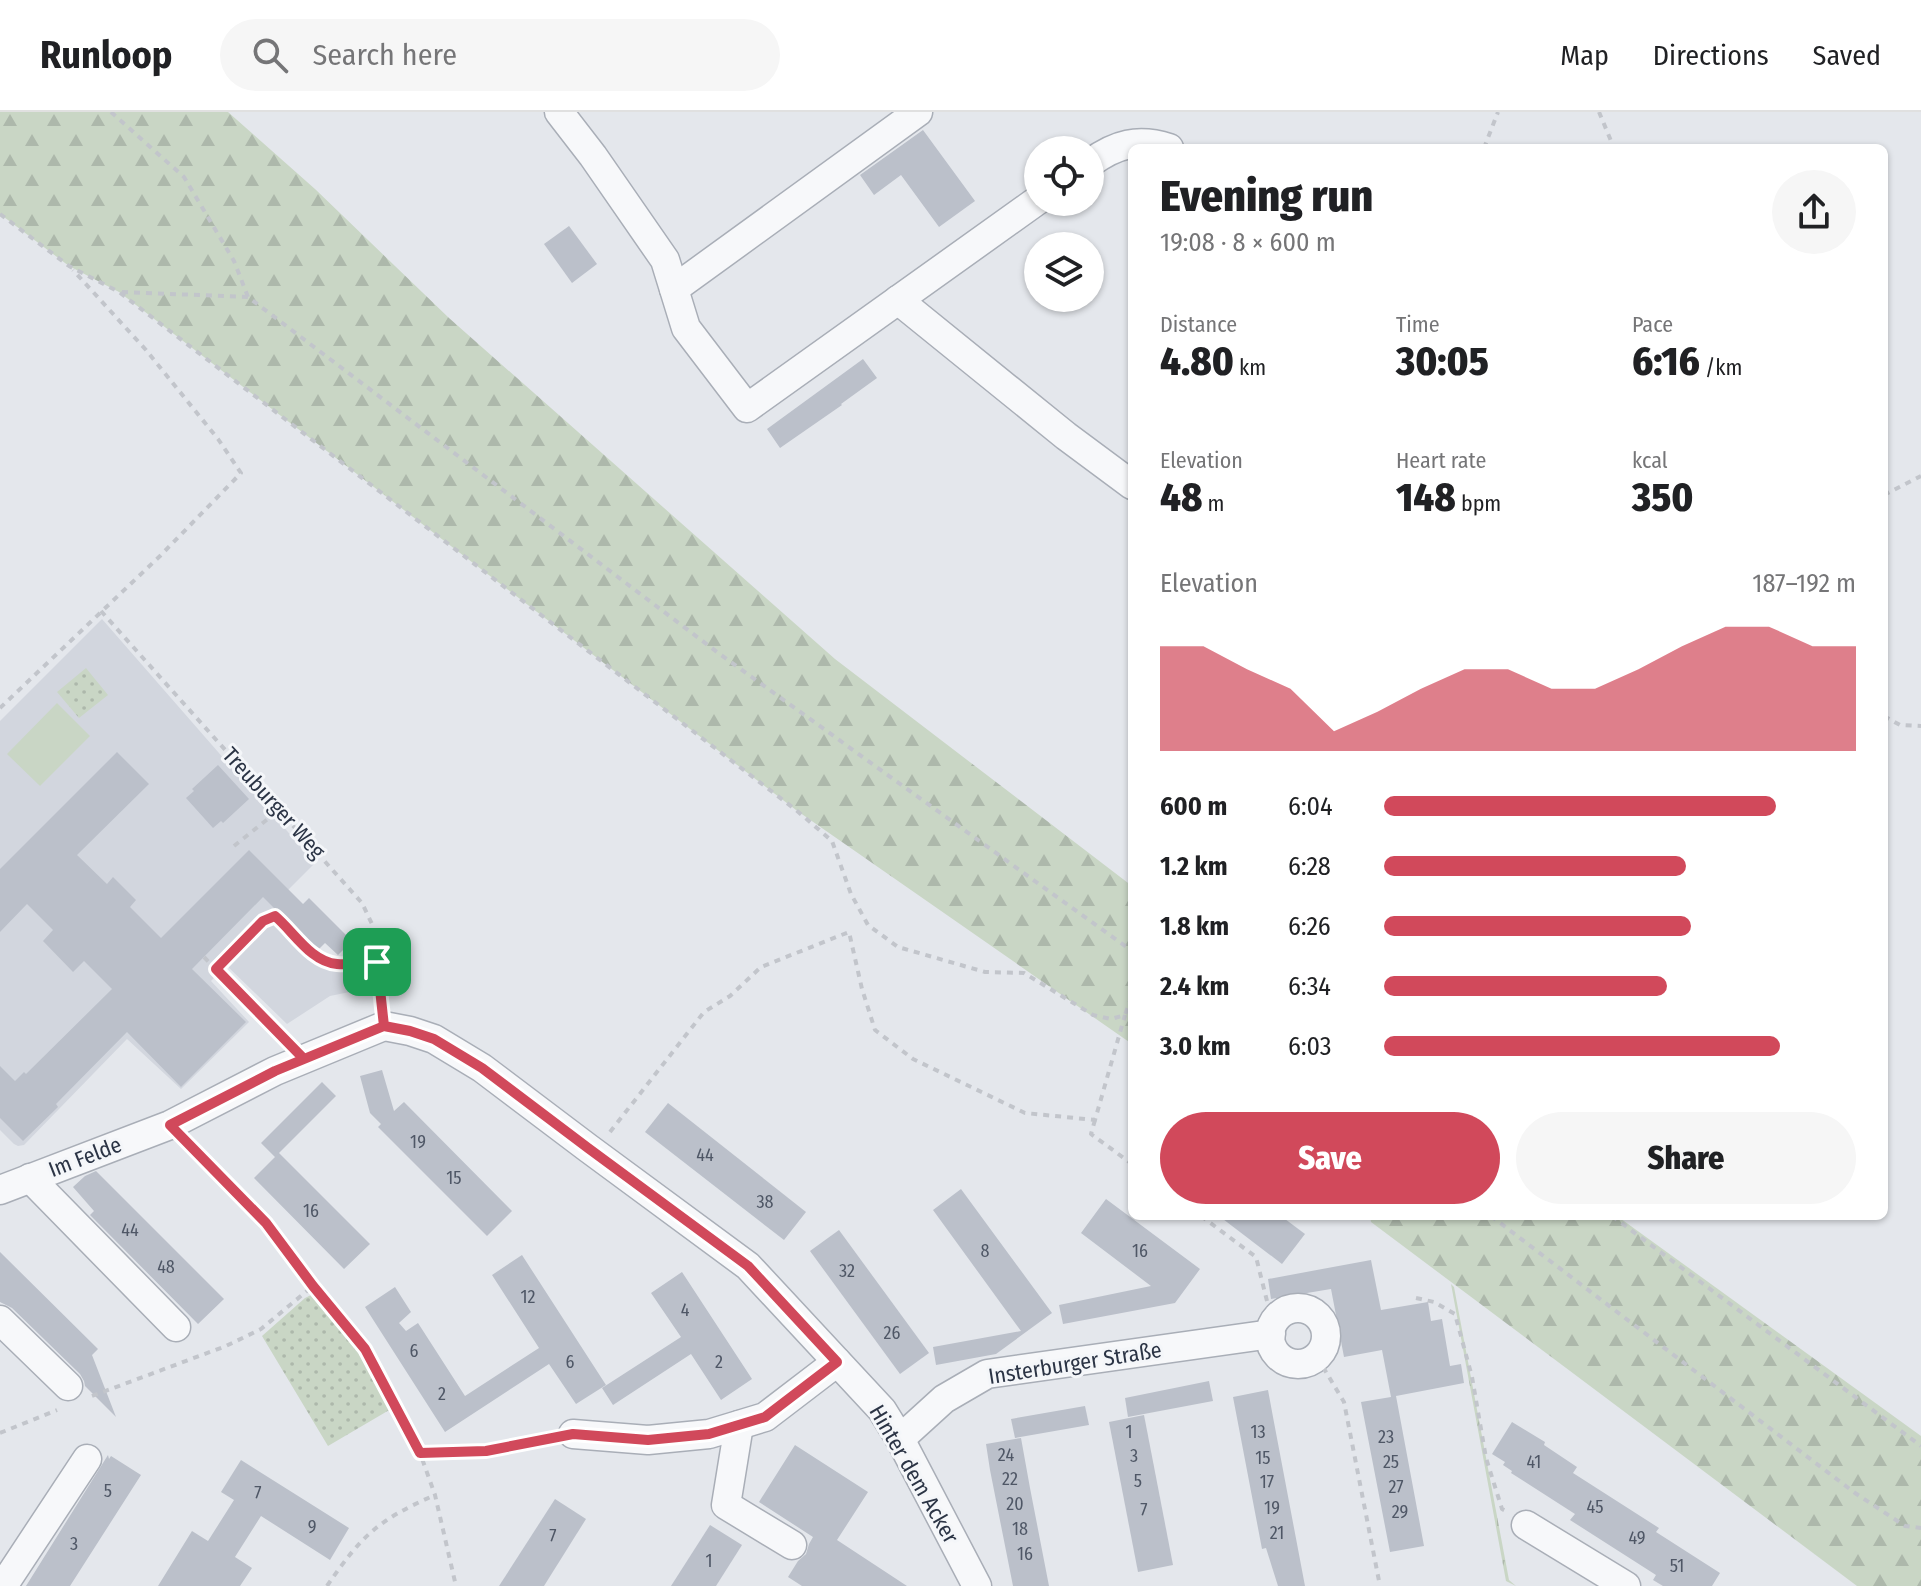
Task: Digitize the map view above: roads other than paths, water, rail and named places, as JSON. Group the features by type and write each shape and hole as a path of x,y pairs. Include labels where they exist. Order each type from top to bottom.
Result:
{"street":[{"path":"559,112 665,260 686,328 747,408 1024,210"},
{"path":"674,289 918,112"},
{"path":"1104,153 1124,144 1151,144"},
{"path":"898,300 1128,482"},
{"name":"Hinter dem Acker","path":"170,1125 275,1071 384,1026 434,1039 482,1068 748,1266 882,1410 977,1586"},
{"name":"Im Felde","path":"0,1190 170,1125"},
{"path":"30,1178 176,1327"},
{"name":"Insterburger Straße","path":"900,1439 944,1399 987,1374 1273,1327 1281,1315 1296,1309 1312,1312 1318,1317 1326,1333 1326,1342 1317,1357 1309,1362 1291,1363 1276,1352 1272,1343 1273,1327"},
{"path":"0,1320 71,1398"},
{"path":"573,1434 648,1440 709,1434 765,1417 837,1362"},
{"path":"739,1425 726,1505 792,1545"},
{"path":"3,1586 87,1459"},
{"path":"1526,1525 1626,1586"}]}
